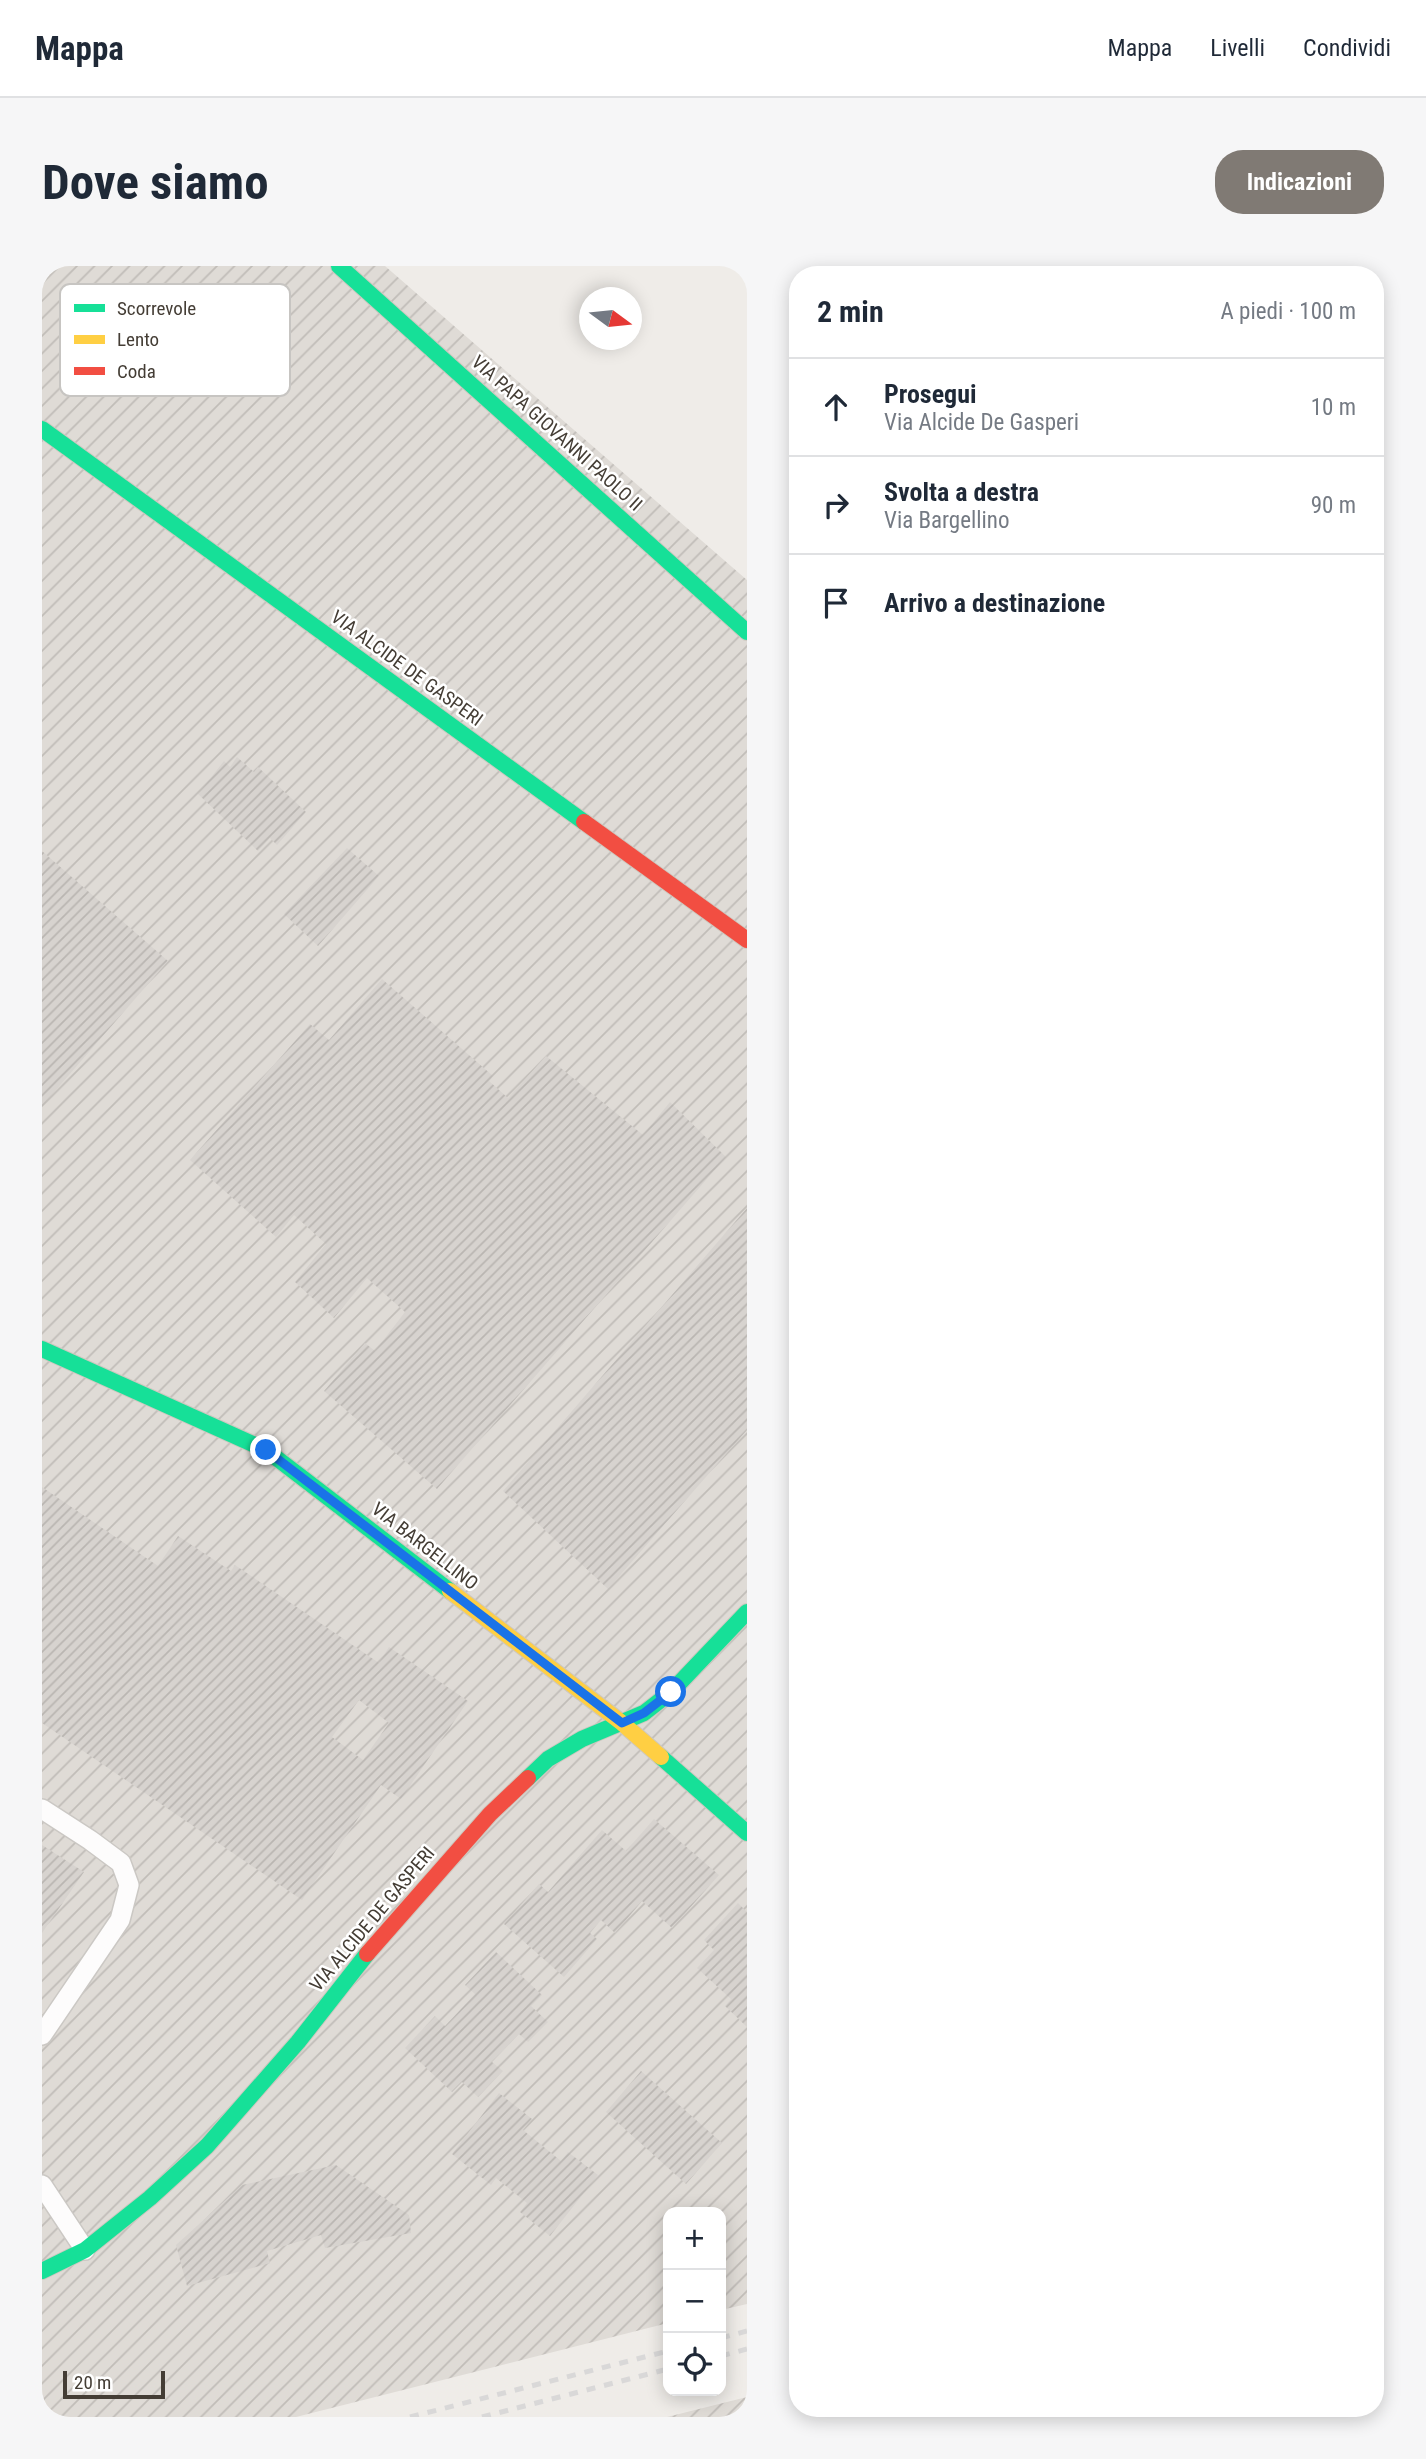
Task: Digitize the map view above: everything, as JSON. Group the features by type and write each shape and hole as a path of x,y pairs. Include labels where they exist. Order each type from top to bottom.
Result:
{"street":[{"name":"VIA PAPA GIOVANNI PAOLO II","path":"340,266 747,632"},
{"name":"VIA ALCIDE DE GASPERI","path":"42,429 747,940"},
{"name":"VIA BARGELLINO","path":"42,1349 266,1450 622,1723 747,1833"},
{"name":"VIA ALCIDE DE GASPERI","path":"42,2271 85,2250 150,2198 207,2146 290,2052 384,1932 490,1814 548,1759 582,1739 644,1713 671,1692 747,1612"}],"lane":[{"path":"42,1810 121,1863 129,1885 120,1920 42,2035"},
{"path":"42,2185 85,2250"}],"shaded area":[{"path":"42,266 385,266 747,580 747,2304 726,2309 726,2207 663,2207 663,2324 296,2417 42,2417"},
{"path":"747,2397 747,2417 667,2417"}],"building":[{"path":"237,757 254,772 258,767 306,812 277,845 270,838 258,851 198,794 224,761 230,767"},
{"path":"347,848 379,876 318,946 284,914"},
{"path":"42,851 168,961 42,1106"},
{"path":"382,979 493,1076 489,1081 508,1098 546,1056 643,1135 670,1102 726,1157 437,1489 324,1391 365,1343 375,1351 405,1312 367,1278 334,1318 295,1282 326,1244 294,1215 276,1237 190,1160 310,1024 329,1040"},
{"path":"747,1208 747,1430 608,1589 503,1491"},
{"path":"42,1487 158,1566 178,1536 231,1571 235,1565 379,1663 389,1647 468,1701 401,1799 381,1785 302,1900 42,1723","holes":["359,1700 389,1723 363,1760 332,1737"]},
{"path":"654,1819 719,1875 672,1928 642,1901 615,1933 601,1920 590,1933 597,1939 564,1977 504,1924 539,1884 548,1892 602,1830 626,1851"},
{"path":"42,1845 84,1872 42,1933"},
{"path":"738,1903 747,1912 747,2027 725,2006 731,1999 697,1968 714,1950 704,1940"},
{"path":"496,1952 542,1995 531,2006 548,2022 528,2042 519,2034 492,2062 503,2071 478,2097 462,2082 452,2092 405,2048 435,2016 445,2026 475,1994 465,1985"},
{"path":"641,2071 722,2143 686,2184 606,2112"},
{"path":"499,2093 532,2119 523,2130 561,2161 568,2152 598,2175 550,2236 520,2212 527,2203 496,2178 491,2185 452,2154"},
{"path":"336,2165 409,2215 411,2233 325,2248 321,2235 267,2251 270,2263 187,2286 176,2245 242,2185"}],"railway":[{"path":"726,2337 747,2331"},
{"path":"726,2355 747,2349"},
{"path":"410,2417 663,2352"},
{"path":"482,2417 663,2370"}],"traffic: fast":[{"path":"339,266 747,632"},
{"path":"42,429 584,822"},
{"path":"42,1349 266,1450 450,1591"},
{"path":"528,1778 548,1759 582,1739 644,1713 671,1692 747,1612"},
{"path":"661,1757 747,1833"},
{"path":"42,2271 85,2250 150,2198 207,2146 298,2042 367,1954"}],"traffic: slow":[{"path":"450,1591 622,1723 661,1757"}],"traffic: jam":[{"path":"584,822 747,940"},
{"path":"367,1954 490,1814 528,1778"}],"route":[{"path":"266,1450 622,1723 644,1713 671,1692"}]}
